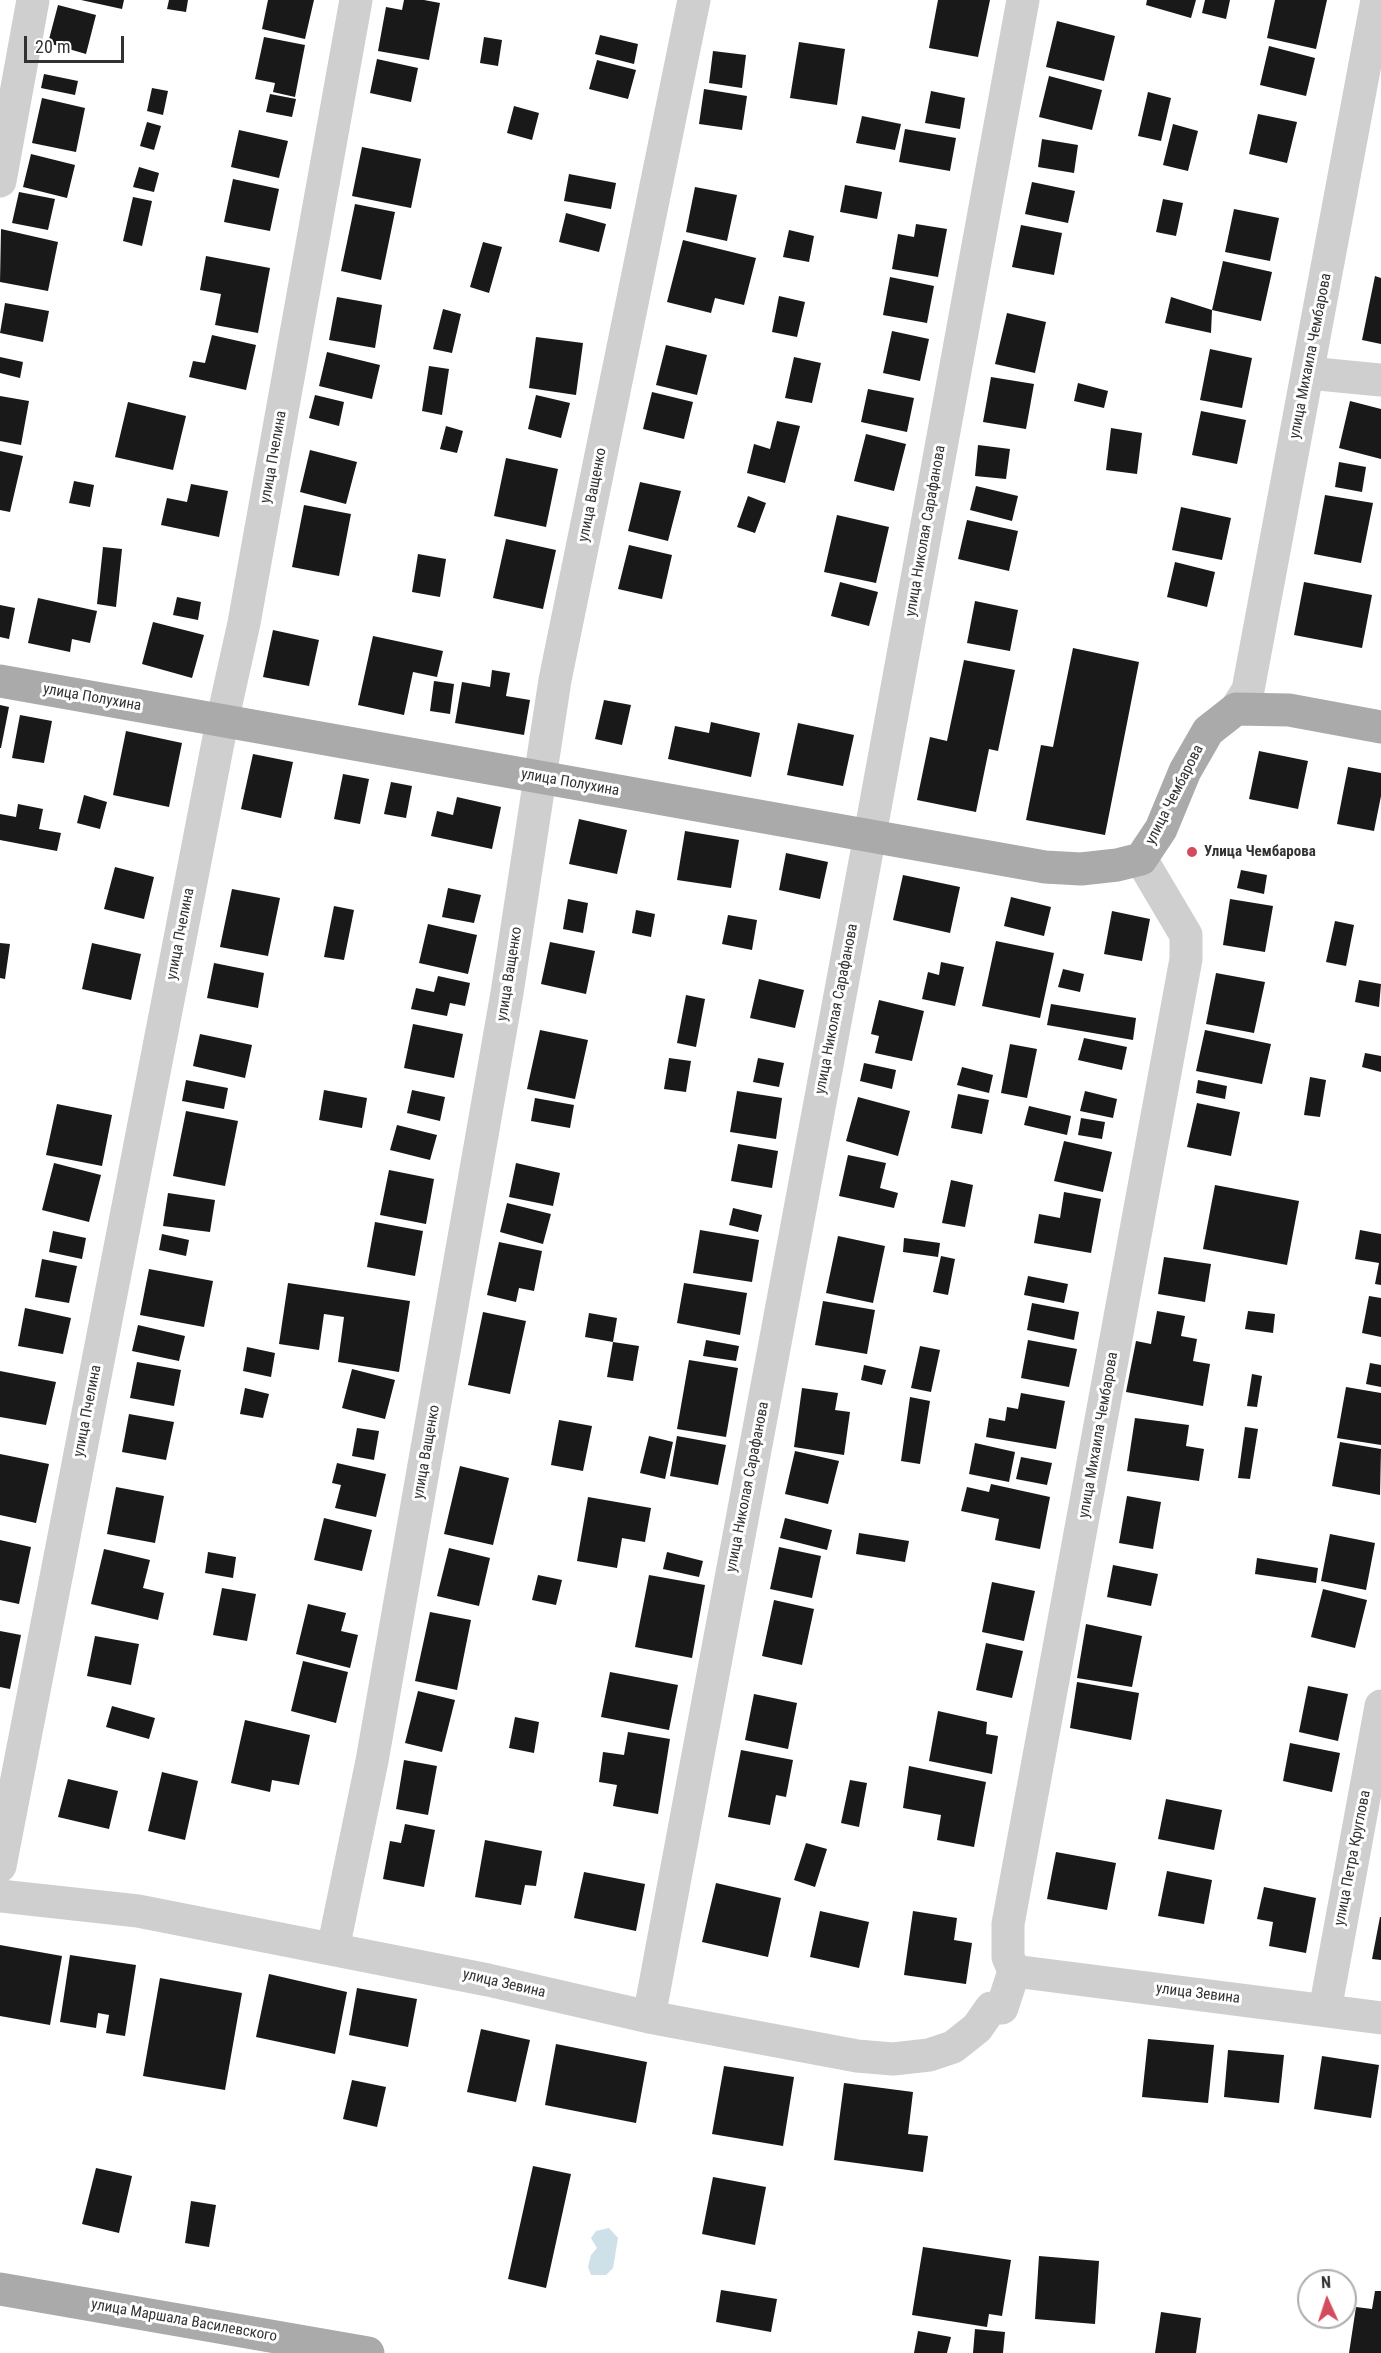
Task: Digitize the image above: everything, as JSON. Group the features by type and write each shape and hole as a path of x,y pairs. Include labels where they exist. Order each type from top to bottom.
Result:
{"main road":[{"name":"улица Полухина","path":"0,681 1045,867 1081,869 1117,865 1142,859"},
{"path":"1236,709 1289,710 1381,728"},
{"name":"улица Чембарова","path":"1142,859 1161,829 1185,771 1208,732 1236,709"},
{"name":"улица Маршала Василевского","path":"0,2289 325,2349 368,2353"}],"street":[{"path":"0,181 33,0"},
{"name":"улица Пчелина","path":"0,1866 222,722 244,624 356,0"},
{"name":"улица Ващенко","path":"333,1949 375,1749 507,993 558,668 694,0"},
{"name":"улица Николая Сарафанова","path":"649,2017 870,836 1023,0"},
{"name":"улица Михаила Чембарова","path":"1236,709 1248,690 1377,0"},
{"path":"1308,373 1381,380"},
{"name":"улица Михаила Чембарова","path":"991,2008 1002,2008 1014,1971 1008,1957 1008,1924 1186,959 1186,935 1142,859"},
{"name":"улица Петра Круглова","path":"1325,2010 1381,1706"},
{"name":"улица Зевина","path":"0,1896 138,1911 488,1980 649,2017 857,2056 892,2059 929,2055 953,2047 977,2028 991,2008"},
{"name":"улица Зевина","path":"1014,1971 1381,2018"}],"shaded area":[{"path":"609,2228 618,2238 613,2268 606,2275 591,2275 588,2267 591,2255 597,2248 591,2238 596,2231"}],"building":[{"path":"81,0 124,0 122,9"},
{"path":"169,0 188,0 186,12 167,9"},
{"path":"268,0 314,0 305,39 262,29"},
{"path":"404,0 440,3 429,60 378,51 386,7 402,10"},
{"path":"938,0 990,0 978,57 929,48"},
{"path":"1147,0 1196,0 1191,18 1146,5"},
{"path":"1205,0 1230,0 1226,19 1202,13"},
{"path":"1275,0 1327,0 1316,49 1267,38"},
{"path":"58,5 96,15 86,54 48,43"},
{"path":"1057,21 1115,36 1104,81 1046,67"},
{"path":"600,35 638,44 634,64 595,54"},
{"path":"264,37 305,45 295,97 273,92 275,83 255,79"},
{"path":"484,37 502,40 498,66 480,63"},
{"path":"799,42 845,49 837,105 790,98"},
{"path":"1269,46 1315,58 1306,96 1260,85"},
{"path":"713,51 746,55 742,88 709,83"},
{"path":"377,59 418,68 411,102 370,93"},
{"path":"597,60 636,70 628,99 589,89"},
{"path":"44,74 78,81 75,95 41,88"},
{"path":"1049,76 1102,90 1092,130 1039,117"},
{"path":"152,88 168,91 163,115 147,111"},
{"path":"704,89 747,96 742,130 699,124"},
{"path":"931,91 965,98 960,129 925,123"},
{"path":"1148,92 1171,98 1161,141 1138,136"},
{"path":"270,94 296,99 292,117 266,112"},
{"path":"42,98 85,108 76,152 32,143"},
{"path":"514,106 539,113 532,140 507,133"},
{"path":"1258,114 1297,122 1287,163 1249,154"},
{"path":"862,116 901,124 895,150 856,143"},
{"path":"147,122 161,126 154,150 140,146"},
{"path":"1173,124 1198,131 1188,171 1163,165"},
{"path":"905,129 956,138 950,171 899,162"},
{"path":"239,130 288,141 279,178 231,167"},
{"path":"1042,139 1078,145 1074,173 1038,167"},
{"path":"362,147 421,159 411,208 352,196"},
{"path":"31,154 75,165 67,198 23,187"},
{"path":"139,167 159,173 154,192 133,187"},
{"path":"569,174 616,183 611,209 564,201"},
{"path":"233,179 279,189 270,231 224,222"},
{"path":"1032,182 1075,191 1068,223 1025,214"},
{"path":"845,185 882,192 877,219 840,212"},
{"path":"695,187 737,195 727,241 686,232"},
{"path":"19,192 55,199 48,230 12,223"},
{"path":"133,197 152,201 142,246 123,241"},
{"path":"1163,199 1183,203 1176,236 1156,232"},
{"path":"355,204 395,212 381,280 341,271"},
{"path":"1234,209 1279,218 1270,261 1225,252"},
{"path":"566,213 606,224 599,252 559,242"},
{"path":"916,224 947,229 938,277 892,269 898,234 914,237"},
{"path":"1021,225 1062,233 1054,275 1012,267"},
{"path":"1,229 58,242 48,291 0,282"},
{"path":"789,230 814,236 809,262 783,257"},
{"path":"683,240 756,258 744,305 715,298 711,313 667,302"},
{"path":"483,242 502,247 489,293 470,287"},
{"path":"206,256 270,268 258,333 215,325 221,294 200,290"},
{"path":"1223,261 1272,272 1261,321 1212,310"},
{"path":"1375,276 1381,278 1381,344 1362,340"},
{"path":"890,277 934,286 927,323 883,315"},
{"path":"779,296 805,302 797,337 772,332"},
{"path":"337,297 382,305 375,348 329,340"},
{"path":"1171,297 1212,310 1211,333 1165,323"},
{"path":"5,303 49,311 43,342 0,333"},
{"path":"443,309 461,314 452,353 433,349"},
{"path":"1007,313 1046,322 1035,373 995,364"},
{"path":"892,331 929,339 920,381 883,373"},
{"path":"212,335 256,345 246,390 189,377 193,361 205,363"},
{"path":"536,337 583,343 576,395 529,388"},
{"path":"666,345 707,355 697,395 656,385"},
{"path":"1210,349 1252,358 1242,408 1200,400"},
{"path":"327,352 380,365 372,399 319,386"},
{"path":"0,357 23,362 20,378 0,373"},
{"path":"794,357 821,363 812,403 785,398"},
{"path":"429,366 449,369 442,415 422,411"},
{"path":"991,377 1034,384 1026,429 983,422"},
{"path":"1078,383 1108,391 1104,408 1074,401"},
{"path":"868,389 914,398 907,432 861,422"},
{"path":"652,392 693,402 684,439 643,429"},
{"path":"315,395 344,402 339,426 309,418"},
{"path":"536,395 570,403 561,438 528,429"},
{"path":"0,396 29,401 21,445 0,441"},
{"path":"1350,401 1381,409 1381,459 1339,448"},
{"path":"128,402 186,416 173,470 115,457"},
{"path":"1201,411 1246,420 1237,464 1192,455"},
{"path":"777,421 800,426 785,483 747,473 754,444 770,449"},
{"path":"446,426 463,431 457,453 440,449"},
{"path":"1111,428 1142,433 1137,474 1106,470"},
{"path":"866,434 906,444 894,491 854,481"},
{"path":"978,445 1010,449 1006,479 975,476"},
{"path":"310,450 357,462 346,504 300,492"},
{"path":"0,451 23,456 10,512 0,510"},
{"path":"506,458 558,469 546,527 494,516"},
{"path":"1339,462 1366,467 1362,492 1335,487"},
{"path":"74,481 94,485 90,507 69,503"},
{"path":"640,482 681,491 668,541 628,531"},
{"path":"191,484 228,491 219,537 161,525 167,498 187,502"},
{"path":"976,486 1018,496 1012,521 970,510"},
{"path":"1325,495 1373,503 1361,563 1314,554"},
{"path":"748,496 766,503 755,533 737,527"},
{"path":"304,505 351,514 339,576 292,567"},
{"path":"1181,507 1231,518 1222,560 1172,550"},
{"path":"837,515 889,527 876,583 824,572"},
{"path":"967,520 1018,531 1009,571 958,559"},
{"path":"506,539 556,550 543,609 493,598"},
{"path":"629,545 672,555 662,599 618,589"},
{"path":"103,547 122,549 116,607 97,604"},
{"path":"418,554 446,559 440,597 412,592"},
{"path":"1175,562 1215,572 1207,607 1167,597"},
{"path":"840,582 878,592 869,626 831,616"},
{"path":"1304,582 1372,595 1362,648 1294,635"},
{"path":"177,597 201,602 198,620 173,615"},
{"path":"38,598 97,611 90,643 72,639 70,652 28,643"},
{"path":"975,601 1018,610 1010,651 967,643"},
{"path":"0,605 15,608 9,639 0,637"},
{"path":"153,622 204,635 192,678 142,664"},
{"path":"273,630 319,640 309,686 263,677"},
{"path":"373,636 443,651 437,677 413,672 404,715 358,705"},
{"path":"1073,648 1139,662 1105,835 1026,820 1041,745 1053,747"},
{"path":"964,660 1015,670 998,751 989,749 976,812 917,800 930,737 947,741"},
{"path":"492,670 510,673 506,696 530,700 524,735 455,723 462,682 490,687"},
{"path":"434,681 454,684 450,714 430,711"},
{"path":"604,700 631,705 622,745 595,739"},
{"path":"0,705 9,707 1,748 0,748"},
{"path":"20,715 52,721 44,763 12,758"},
{"path":"711,722 760,733 751,777 668,759 675,726 709,733"},
{"path":"798,723 854,735 843,786 787,775"},
{"path":"126,731 182,743 169,807 113,795"},
{"path":"1259,751 1308,761 1298,809 1249,799"},
{"path":"253,754 293,762 281,818 241,809"},
{"path":"1348,767 1381,773 1381,796 1374,831 1337,824"},
{"path":"343,774 369,779 360,824 334,819"},
{"path":"391,782 412,786 406,818 384,814"},
{"path":"84,795 107,802 100,829 77,823"},
{"path":"457,797 501,807 492,849 431,836 437,811 453,815"},
{"path":"18,804 43,809 39,829 61,833 57,851 0,840 0,814 16,817"},
{"path":"579,819 627,830 617,874 569,864"},
{"path":"685,831 739,840 731,888 677,880"},
{"path":"786,853 828,862 820,899 779,890"},
{"path":"115,867 154,877 144,919 104,909"},
{"path":"1241,870 1267,875 1264,894 1237,888"},
{"path":"903,875 960,887 950,933 893,920"},
{"path":"448,888 481,895 474,923 442,917"},
{"path":"232,889 280,898 268,956 220,947"},
{"path":"1011,897 1051,907 1044,936 1004,926"},
{"path":"568,899 588,903 583,933 563,929"},
{"path":"1230,899 1273,906 1265,952 1223,945"},
{"path":"334,906 354,910 344,960 324,957"},
{"path":"636,910 655,914 651,937 632,933"},
{"path":"1112,911 1150,919 1142,961 1104,954"},
{"path":"728,915 757,920 752,950 722,944"},
{"path":"1335,921 1354,925 1346,966 1326,962"},
{"path":"428,924 477,935 468,974 419,963"},
{"path":"996,941 1054,953 1040,1018 982,1006"},
{"path":"550,942 595,951 586,994 541,984"},
{"path":"0,943 10,944 5,979 0,978"},
{"path":"92,943 141,954 131,1000 82,989"},
{"path":"941,962 964,967 955,1006 922,999 928,972 939,975"},
{"path":"214,963 264,973 258,1008 207,998"},
{"path":"1063,969 1084,974 1080,992 1058,987"},
{"path":"1216,973 1265,982 1254,1033 1206,1024"},
{"path":"438,976 470,983 465,1006 450,1003 447,1016 411,1009 416,988 434,992"},
{"path":"759,979 804,990 795,1028 750,1018"},
{"path":"1359,980 1381,984 1379,1007 1355,1002"},
{"path":"686,995 705,999 696,1047 677,1043"},
{"path":"879,1000 924,1011 912,1061 875,1053 879,1036 871,1034"},
{"path":"1051,1004 1136,1018 1133,1040 1047,1025"},
{"path":"413,1024 463,1034 454,1078 404,1068"},
{"path":"540,1030 588,1040 575,1099 527,1089"},
{"path":"1205,1030 1271,1044 1262,1084 1196,1071"},
{"path":"200,1034 252,1045 245,1078 193,1066"},
{"path":"1084,1038 1127,1047 1122,1070 1078,1060"},
{"path":"1010,1044 1037,1049 1027,1098 1001,1093"},
{"path":"1365,1053 1381,1056 1381,1072 1362,1067"},
{"path":"669,1058 691,1061 686,1092 664,1089"},
{"path":"758,1058 784,1063 779,1087 753,1082"},
{"path":"864,1063 896,1070 892,1089 860,1081"},
{"path":"962,1067 993,1075 989,1093 957,1085"},
{"path":"1310,1077 1326,1080 1320,1117 1304,1115"},
{"path":"186,1080 228,1088 224,1109 182,1101"},
{"path":"1198,1080 1227,1086 1225,1099 1196,1093"},
{"path":"324,1090 367,1098 362,1128 319,1120"},
{"path":"412,1090 445,1097 440,1121 407,1113"},
{"path":"737,1091 782,1098 776,1139 730,1132"},
{"path":"1085,1091 1117,1099 1113,1118 1080,1111"},
{"path":"958,1094 989,1100 982,1134 951,1128"},
{"path":"858,1097 910,1111 898,1156 846,1141"},
{"path":"535,1098 574,1105 570,1128 531,1121"},
{"path":"1197,1103 1240,1112 1231,1156 1187,1147"},
{"path":"57,1104 112,1115 102,1166 46,1155"},
{"path":"1029,1106 1071,1116 1067,1135 1024,1125"},
{"path":"186,1111 238,1121 225,1186 173,1176"},
{"path":"1081,1118 1105,1122 1102,1139 1078,1135"},
{"path":"397,1125 437,1135 430,1160 390,1150"},
{"path":"1064,1141 1112,1152 1103,1192 1054,1181"},
{"path":"738,1144 778,1151 772,1188 731,1181"},
{"path":"848,1155 886,1163 880,1188 898,1193 894,1208 839,1196"},
{"path":"54,1163 101,1175 89,1222 42,1210"},
{"path":"516,1163 560,1173 553,1206 509,1197"},
{"path":"389,1170 434,1179 426,1224 380,1215"},
{"path":"951,1180 973,1185 965,1227 942,1223"},
{"path":"1215,1185 1299,1201 1287,1265 1203,1249"},
{"path":"1064,1192 1101,1199 1091,1253 1034,1243 1039,1214 1060,1218"},
{"path":"168,1193 215,1200 210,1232 163,1226"},
{"path":"507,1203 551,1214 543,1244 500,1232"},
{"path":"733,1208 762,1215 758,1232 729,1225"},
{"path":"375,1222 423,1231 415,1276 367,1267"},
{"path":"700,1230 759,1240 752,1282 693,1273"},
{"path":"1360,1230 1381,1234 1381,1285 1375,1284 1379,1263 1355,1259"},
{"path":"53,1231 86,1238 82,1259 49,1252"},
{"path":"162,1234 189,1240 186,1256 159,1250"},
{"path":"838,1236 885,1246 873,1303 826,1293"},
{"path":"904,1238 940,1243 938,1257 903,1252"},
{"path":"499,1242 542,1251 534,1291 519,1288 516,1302 487,1295"},
{"path":"941,1256 955,1259 948,1295 933,1292"},
{"path":"1164,1257 1211,1264 1205,1302 1158,1294"},
{"path":"42,1259 77,1266 69,1303 35,1297"},
{"path":"149,1269 213,1281 204,1327 140,1315"},
{"path":"1028,1276 1068,1284 1064,1303 1024,1295"},
{"path":"288,1283 410,1301 399,1372 338,1362 344,1317 324,1314 319,1350 279,1344"},
{"path":"684,1283 747,1293 740,1335 677,1323"},
{"path":"1369,1296 1381,1298 1381,1337 1362,1333"},
{"path":"823,1301 875,1310 867,1354 815,1345"},
{"path":"1032,1303 1079,1312 1074,1340 1027,1330"},
{"path":"25,1308 71,1318 63,1354 18,1346"},
{"path":"1157,1311 1185,1316 1181,1336 1197,1339 1193,1361 1210,1364 1203,1406 1126,1392 1136,1341 1151,1344"},
{"path":"1248,1311 1275,1314 1273,1333 1245,1329"},
{"path":"483,1312 526,1321 510,1394 468,1385"},
{"path":"589,1313 617,1318 613,1342 585,1337"},
{"path":"138,1325 185,1336 179,1361 132,1351"},
{"path":"706,1340 739,1346 736,1361 703,1356"},
{"path":"1028,1340 1077,1349 1069,1387 1021,1378"},
{"path":"613,1342 639,1346 633,1381 607,1377"},
{"path":"920,1346 940,1350 931,1392 911,1388"},
{"path":"247,1347 275,1353 271,1377 243,1371"},
{"path":"689,1360 738,1368 726,1437 677,1429"},
{"path":"137,1362 181,1370 174,1406 130,1398"},
{"path":"1370,1363 1381,1365 1381,1387 1366,1384"},
{"path":"864,1365 886,1370 882,1385 861,1380"},
{"path":"352,1369 395,1380 385,1419 342,1408"},
{"path":"0,1371 56,1382 46,1425 0,1417"},
{"path":"1252,1374 1262,1376 1257,1407 1247,1406"},
{"path":"1346,1387 1381,1393 1381,1445 1337,1438"},
{"path":"245,1388 269,1394 263,1418 240,1414"},
{"path":"802,1388 838,1393 835,1410 850,1412 844,1455 794,1447"},
{"path":"1021,1393 1065,1401 1056,1449 986,1437 989,1418 1005,1421 1007,1407 1018,1409"},
{"path":"910,1397 930,1401 920,1464 901,1461"},
{"path":"129,1414 174,1422 166,1460 122,1452"},
{"path":"1135,1418 1189,1425 1186,1446 1204,1449 1199,1481 1127,1471"},
{"path":"559,1420 592,1426 583,1471 551,1465"},
{"path":"1245,1427 1258,1429 1250,1479 1238,1478"},
{"path":"357,1428 379,1431 374,1460 352,1456"},
{"path":"649,1436 673,1442 665,1479 640,1473"},
{"path":"677,1436 726,1445 718,1485 670,1476"},
{"path":"1340,1442 1381,1449 1380,1495 1332,1486"},
{"path":"975,1443 1015,1452 1009,1482 969,1474"},
{"path":"795,1451 839,1461 828,1504 785,1494"},
{"path":"0,1454 49,1464 36,1523 0,1515"},
{"path":"1021,1457 1052,1463 1047,1485 1016,1479"},
{"path":"337,1463 386,1474 376,1517 335,1508 341,1485 332,1483"},
{"path":"460,1466 509,1478 493,1545 444,1534"},
{"path":"991,1484 1050,1497 1040,1549 995,1540 999,1519 961,1511 967,1487 989,1492"},
{"path":"116,1487 164,1496 155,1543 107,1534"},
{"path":"1127,1496 1161,1502 1153,1549 1119,1543"},
{"path":"588,1497 651,1508 645,1542 622,1538 617,1568 577,1561"},
{"path":"324,1518 372,1530 362,1571 314,1560"},
{"path":"785,1518 832,1530 827,1550 780,1538"},
{"path":"859,1533 909,1541 905,1562 856,1554"},
{"path":"1330,1534 1375,1543 1366,1590 1321,1581"},
{"path":"0,1540 31,1547 19,1604 0,1600"},
{"path":"779,1547 821,1556 812,1598 770,1589"},
{"path":"449,1548 490,1558 479,1606 437,1596"},
{"path":"104,1549 150,1560 143,1588 164,1593 158,1620 91,1604"},
{"path":"208,1552 236,1557 233,1578 205,1573"},
{"path":"667,1552 703,1561 699,1577 663,1569"},
{"path":"1257,1558 1318,1568 1316,1583 1255,1574"},
{"path":"1113,1565 1158,1574 1151,1606 1107,1597"},
{"path":"538,1575 562,1580 556,1605 532,1600"},
{"path":"649,1575 705,1585 692,1658 635,1647"},
{"path":"992,1582 1035,1591 1024,1641 982,1632"},
{"path":"222,1588 256,1594 247,1641 213,1635"},
{"path":"1323,1589 1367,1600 1355,1648 1311,1637"},
{"path":"774,1600 814,1609 802,1665 762,1656"},
{"path":"308,1604 346,1613 341,1631 358,1635 350,1668 296,1654"},
{"path":"430,1612 471,1620 457,1690 415,1681"},
{"path":"1086,1624 1142,1636 1132,1687 1077,1678"},
{"path":"0,1631 21,1635 10,1689 0,1687"},
{"path":"95,1636 139,1644 131,1685 87,1676"},
{"path":"986,1643 1023,1651 1012,1698 976,1690"},
{"path":"303,1661 348,1672 336,1723 291,1711"},
{"path":"610,1672 678,1685 669,1730 601,1717"},
{"path":"1077,1682 1139,1693 1131,1740 1070,1728"},
{"path":"1308,1686 1348,1694 1338,1741 1299,1732"},
{"path":"418,1691 455,1700 442,1752 405,1743"},
{"path":"754,1694 797,1703 788,1749 745,1740"},
{"path":"112,1706 155,1718 149,1739 106,1727"},
{"path":"938,1711 987,1722 986,1734 998,1736 992,1774 929,1761"},
{"path":"515,1717 539,1722 534,1753 509,1748"},
{"path":"245,1720 310,1735 299,1785 272,1780 270,1792 231,1783"},
{"path":"628,1732 670,1739 658,1814 613,1806 617,1785 599,1782 603,1752 624,1755"},
{"path":"1290,1743 1340,1753 1332,1792 1283,1781"},
{"path":"741,1750 793,1760 786,1797 776,1795 770,1825 728,1817"},
{"path":"404,1760 437,1766 428,1815 396,1809"},
{"path":"909,1766 986,1782 974,1847 937,1840 941,1815 903,1808"},
{"path":"162,1772 198,1781 185,1840 148,1831"},
{"path":"68,1779 118,1791 109,1829 58,1817"},
{"path":"850,1780 867,1783 859,1827 841,1823"},
{"path":"1166,1799 1222,1810 1214,1850 1158,1839"},
{"path":"405,1824 435,1830 424,1887 383,1879 390,1841 401,1843"},
{"path":"485,1840 542,1851 536,1886 525,1885 521,1905 475,1897"},
{"path":"806,1843 827,1849 815,1887 794,1880"},
{"path":"1056,1852 1116,1863 1107,1910 1047,1899"},
{"path":"1167,1871 1212,1880 1204,1924 1158,1916"},
{"path":"584,1872 645,1884 636,1931 574,1918"},
{"path":"716,1883 781,1898 768,1957 702,1942"},
{"path":"1264,1887 1316,1898 1306,1953 1269,1946 1273,1922 1257,1919"},
{"path":"820,1911 869,1922 859,1968 810,1957"},
{"path":"913,1911 957,1918 954,1940 972,1943 966,1984 904,1975"},
{"path":"1381,1917 1381,1960 1372,1959"},
{"path":"0,1945 62,1956 50,2025 0,2016"},
{"path":"70,1955 136,1965 125,2036 106,2033 109,2015 98,2013 96,2028 60,2022"},
{"path":"269,1974 347,1992 335,2054 256,2037"},
{"path":"160,1978 242,1993 225,2090 143,2076"},
{"path":"357,1988 417,1999 408,2047 349,2035"},
{"path":"481,2029 530,2040 516,2102 467,2092"},
{"path":"1148,2039 1214,2045 1208,2103 1142,2097"},
{"path":"556,2044 647,2062 636,2123 545,2105"},
{"path":"1228,2050 1284,2055 1279,2103 1224,2097"},
{"path":"1322,2056 1379,2065 1371,2118 1314,2109"},
{"path":"724,2066 794,2077 783,2146 712,2134"},
{"path":"352,2080 386,2087 377,2127 343,2119"},
{"path":"844,2083 913,2092 908,2134 928,2136 923,2172 834,2160"},
{"path":"533,2166 571,2174 546,2288 508,2279"},
{"path":"96,2168 132,2176 119,2233 82,2224"},
{"path":"713,2177 766,2187 755,2245 702,2234"},
{"path":"191,2201 216,2205 209,2247 185,2243"},
{"path":"923,2247 1011,2260 1002,2316 989,2314 987,2327 912,2315"},
{"path":"1039,2256 1099,2261 1095,2324 1035,2319"},
{"path":"721,2290 777,2299 771,2332 716,2322"},
{"path":"1375,2291 1381,2291 1381,2353 1349,2353 1353,2329 1357,2329 1357,2307 1372,2309"},
{"path":"1161,2312 1201,2318 1196,2353 1155,2353"},
{"path":"975,2329 1005,2332 1003,2353 973,2353"},
{"path":"918,2331 951,2337 947,2353 914,2353"}],"place":[{"name":"Улица Чембарова","path":"1192,852"}]}
